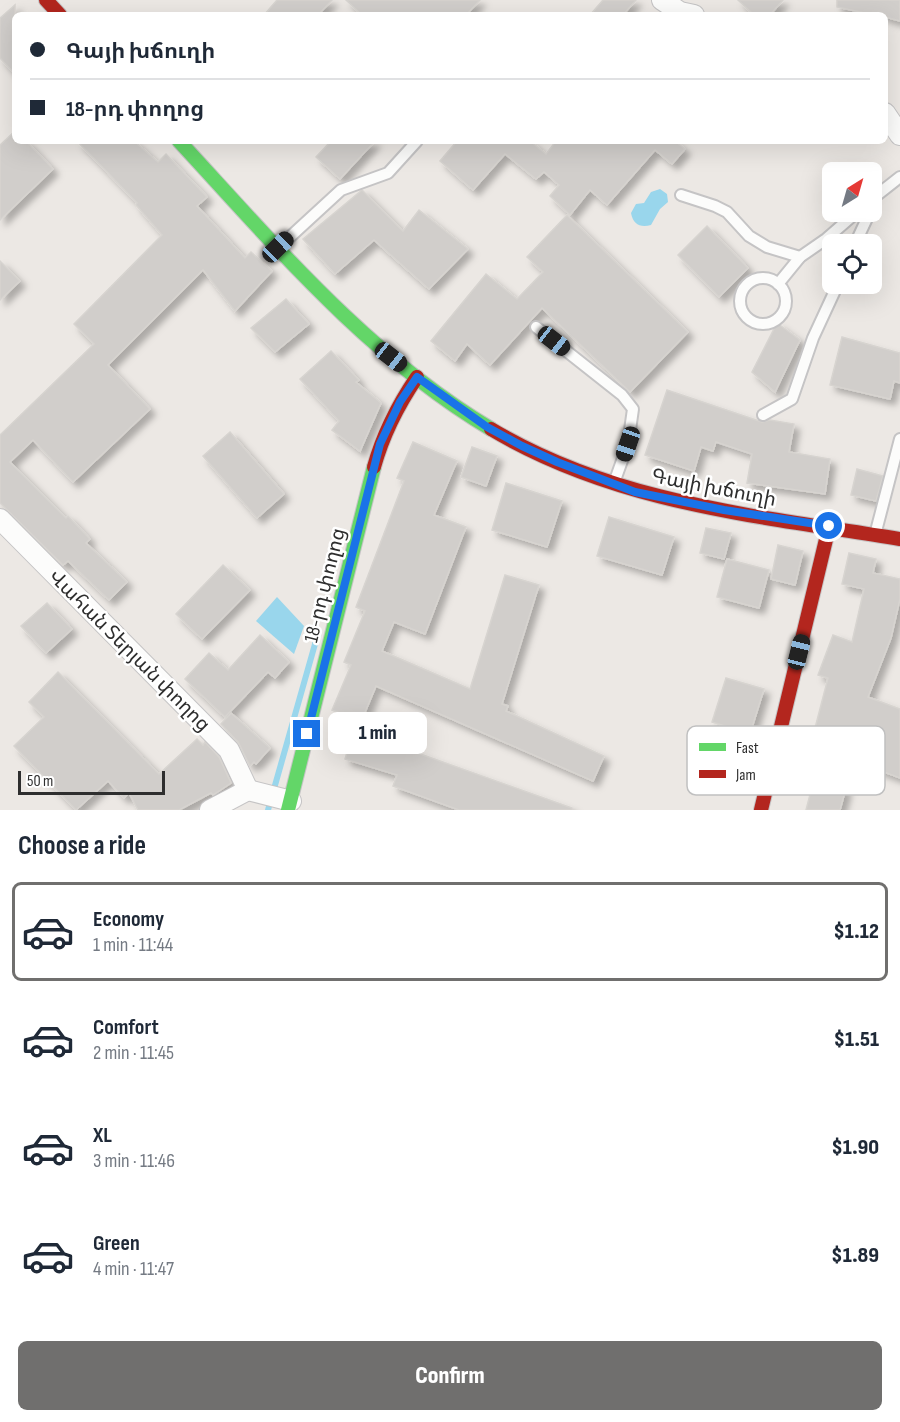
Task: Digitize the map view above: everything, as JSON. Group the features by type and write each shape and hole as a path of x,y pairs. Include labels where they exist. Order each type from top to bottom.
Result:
{"main road":[{"path":"46,0 57,12"},
{"name":"Գայի խճուղի","path":"182,144 340,312 378,347 487,427 557,462 635,492 724,510 900,539"},
{"name":"18-րդ փողոց","path":"290,806 380,444 400,402 417,377"},
{"path":"781,726 829,526"},
{"path":"761,810 765,795"}],"street":[{"path":"662,0 681,12"},
{"path":"888,117 900,135"},
{"name":"Վահան Տերյան փողոց","path":"0,519 229,750 248,790"},
{"path":"210,810 248,790 290,806"}],"lane":[{"path":"278,247 342,189 388,173 414,144"},
{"path":"882,191 900,177"},
{"path":"681,195 727,212 749,236 767,247 800,257"},
{"path":"778,284 800,257 846,222"},
{"path":"757,279 772,279 778,284 786,297 784,312 773,322 766,324 751,321 745,316 740,302 745,287 757,279"},
{"path":"763,415 792,399 813,338 833,294"},
{"path":"536,327 622,395 633,409 628,444 614,483"},
{"path":"875,534 900,439"}],"water":[{"path":"660,189 667,194 668,202 660,209 651,225 638,224 633,220 631,213 636,204 644,203 651,192"},
{"path":"277,597 304,626 294,654 256,621"}],"building":[{"path":"277,0 332,0 321,12 267,12"},
{"path":"346,0 480,0 469,12 359,12"},
{"path":"603,0 636,0 626,12 593,12"},
{"path":"738,0 783,0 773,12 751,12"},
{"path":"837,0 900,0 900,21 888,18 888,12 860,12 837,7"},
{"path":"15,5 15,12 12,12 12,71 0,58 0,18"},
{"path":"12,134 12,144 29,144 53,169 0,220 0,145"},
{"path":"80,144 137,144 158,162 166,154 207,197 197,206 245,258 251,252 272,271 235,311 203,270 108,365 150,409 73,482 33,440 10,462 66,518 68,516 90,539 86,543 127,582 109,600 68,561 63,565 0,503 0,435 94,344 74,324 162,235 136,205 137,203"},
{"path":"328,144 372,144 340,179 316,157"},
{"path":"454,144 534,144 546,154 554,144 679,144 685,149 672,164 655,150 607,205 590,190 570,215 550,196 559,185 544,172 536,179 505,154 473,190 440,161"},
{"path":"362,190 403,231 419,210 468,249 429,289 374,240 335,274 303,239"},
{"path":"567,215 688,332 630,392 542,308 490,365 467,344 455,361 431,341 486,274 517,299 543,272 527,257"},
{"path":"707,226 748,268 719,297 678,255"},
{"path":"0,261 20,281 0,300"},
{"path":"286,299 309,324 275,352 251,328"},
{"path":"777,323 800,340 775,392 752,372"},
{"path":"842,337 900,353 900,383 894,381 890,399 830,385"},
{"path":"331,351 359,380 356,382 381,403 360,451 332,430 339,421 300,379"},
{"path":"667,390 762,422 770,420 794,424 789,452 830,459 825,494 747,483 752,454 716,442 713,451 701,447 694,471 645,455"},
{"path":"230,432 284,494 257,518 203,456"},
{"path":"413,442 457,461 434,515 466,527 425,634 394,622 382,651 470,689 505,575 539,585 502,704 508,706 506,711 604,756 593,781 376,686 361,722 332,710 351,665 344,662 365,611 356,607 404,481 397,478"},
{"path":"472,447 497,456 486,486 461,477"},
{"path":"857,469 883,476 876,501 851,495"},
{"path":"506,483 562,501 547,547 492,530"},
{"path":"609,517 674,537 662,575 597,556"},
{"path":"706,528 731,533 724,559 700,553"},
{"path":"778,545 803,551 795,585 771,579"},
{"path":"849,553 876,559 873,573 900,579 900,599 891,638 868,697 900,709 900,778 885,772 885,726 816,726 828,678 818,675 833,635 852,642 864,589 842,584"},
{"path":"727,559 769,570 759,608 717,597"},
{"path":"223,565 250,590 202,639 176,614"},
{"path":"47,603 72,629 46,653 21,626"},
{"path":"260,635 289,662 275,678 268,672 225,717 185,679 209,653 228,670"},
{"path":"58,672 159,774 197,739 203,745 205,742 219,757 231,783 213,795 211,793 179,810 138,810 129,793 124,798 108,781 76,810 14,746 44,717 29,702"},
{"path":"726,678 764,689 752,726 725,726 712,722"},
{"path":"231,713 270,748 256,764 254,762 250,766 238,742 221,724"},
{"path":"354,730 385,739 384,741 572,808 572,810 459,810 393,786 397,775 345,759"},
{"path":"810,795 844,795 840,810 806,810"}],"waterway":[{"path":"268,810 317,637"}],"traffic: fast":[{"path":"182,144 287,259 364,333 446,400 491,429"},
{"path":"288,810 374,467"}],"traffic: jam":[{"path":"46,0 57,12"},
{"path":"374,467 392,420 417,377"},
{"path":"491,429 539,454 588,475 639,491 742,514 900,539"},
{"path":"781,726 829,527"},
{"path":"761,810 765,795"}],"route":[{"path":"307,734 380,444 400,402 417,377 451,404 522,446 635,492 724,510 829,526"}]}
